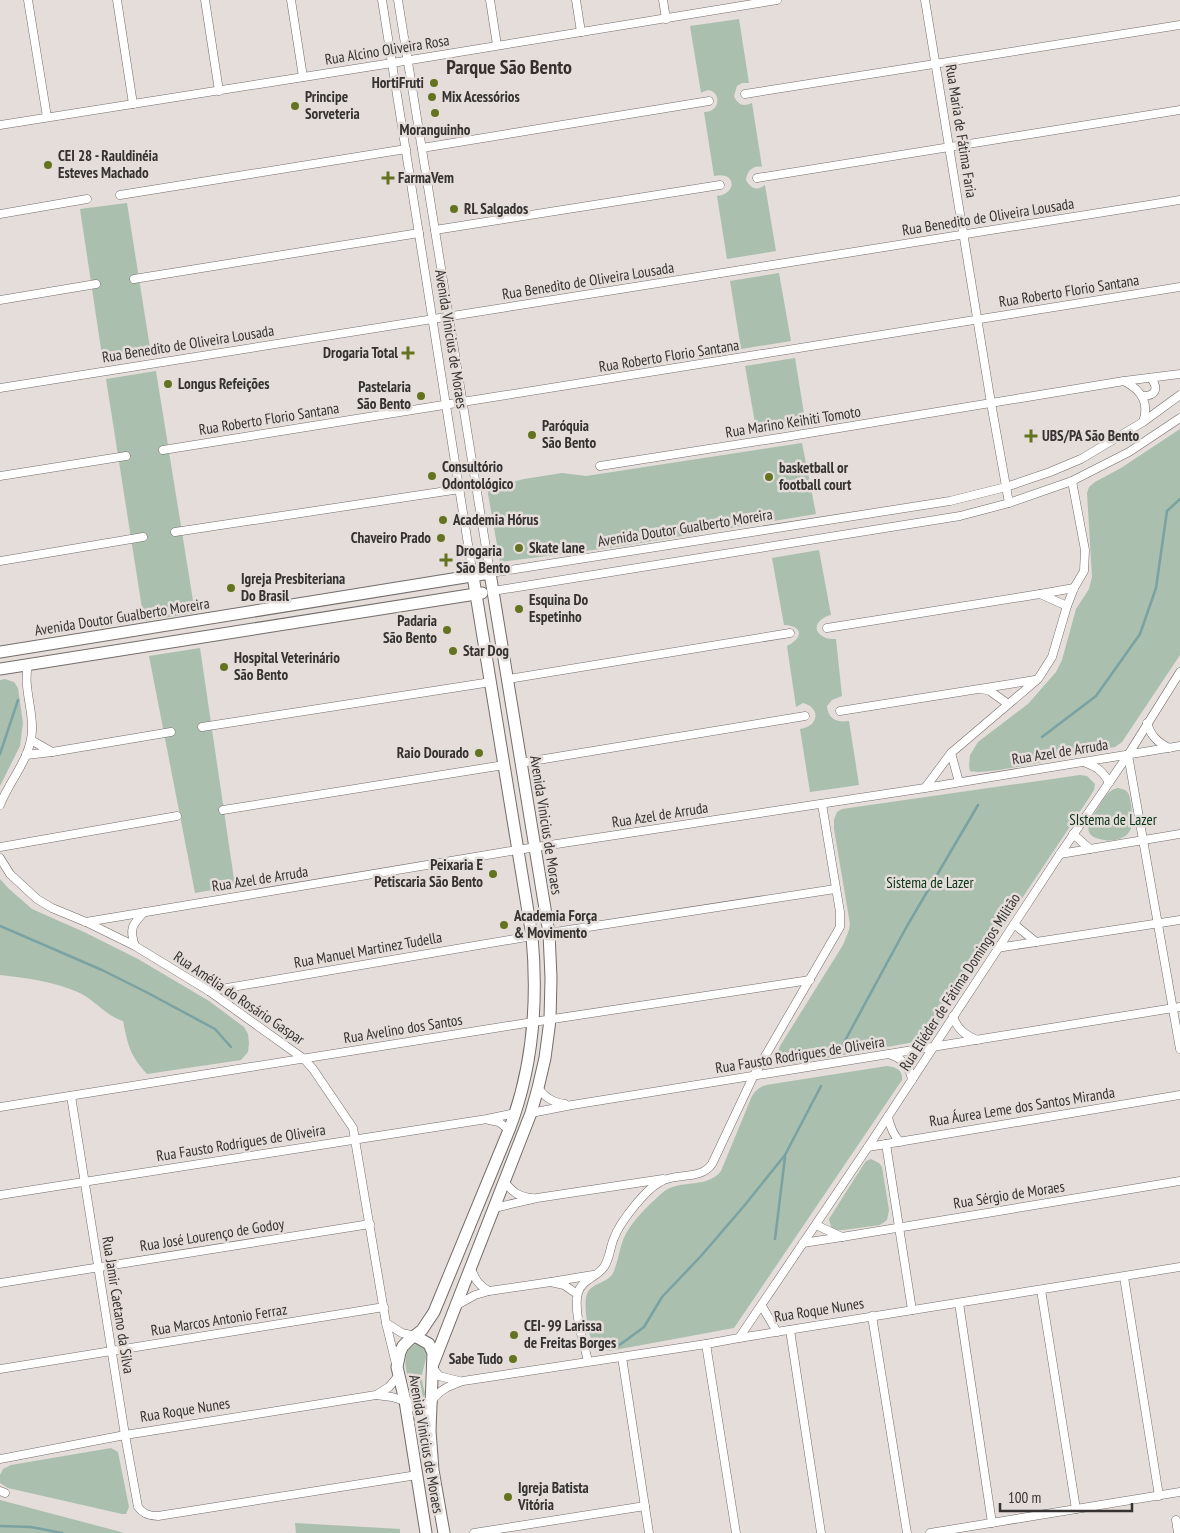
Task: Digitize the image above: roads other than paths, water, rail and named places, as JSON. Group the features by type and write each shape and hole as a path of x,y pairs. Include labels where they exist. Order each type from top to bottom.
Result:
{"main road":[{"name":"Avenida Doutor Gualberto Moreira","path":"0,652 490,573"},
{"name":"Avenida Vinicius de Moraes","path":"433,1366 530,1113 545,1058 550,1020 549,933 490,573"},
{"name":"Avenida Vinicius de Moraes","path":"426,1533 418,1475 398,1371 400,1352 403,1346 425,1326 434,1312 509,1130 528,1064 533,1022 534,964 532,936 473,576"},
{"name":"Avenida Doutor Gualberto Moreira","path":"0,669 493,591"},
{"name":"Avenida Doutor Gualberto Moreira","path":"25,648 28,665"},
{"path":"491,682 508,679"},
{"path":"479,1202 494,1208"},
{"name":"Avenida Vinicius de Moraes","path":"415,1336 432,1347 433,1353 430,1431 433,1470 444,1533"},
{"name":"Rua Roque Nunes","path":"405,1401 416,1407 424,1407 431,1402"}],"street":[{"path":"28,0 47,117"},
{"path":"117,0 133,104"},
{"path":"205,0 219,90"},
{"path":"291,0 303,77"},
{"name":"Avenida Vinicius de Moraes","path":"382,0 473,576"},
{"name":"Avenida Vinicius de Moraes","path":"398,0 490,573"},
{"path":"490,0 497,46"},
{"path":"576,0 581,32"},
{"path":"664,0 666,19"},
{"name":"Rua Alcino Oliveira Rosa","path":"0,125 666,19 750,2 777,0"},
{"name":"Rua Maria de Fátima Faria","path":"925,0 1009,503"},
{"path":"745,94 1180,25"},
{"path":"422,148 709,101"},
{"path":"757,178 1180,110"},
{"path":"120,195 406,149"},
{"path":"435,230 720,185"},
{"path":"0,214 86,199"},
{"name":"Rua Benedito de Oliveira Lousada","path":"0,388 1180,200"},
{"path":"134,279 419,233"},
{"path":"0,300 96,284"},
{"name":"Rua Roberto Florio Santana","path":"163,450 1180,287"},
{"name":"Rua Marino Keihiti Tomoto","path":"600,466 785,438 1124,381 1180,374"},
{"path":"1142,396 1148,396 1154,392 1156,388 1152,378"},
{"path":"1124,381 1134,387 1142,396 1146,407 1143,422"},
{"name":"Avenida Doutor Gualberto Moreira","path":"490,573 950,502 1006,488 1081,459 1143,422 1180,395"},
{"name":"Avenida Doutor Gualberto Moreira","path":"493,591 960,516 1009,503 1072,481 1128,452 1180,418"},
{"path":"0,476 126,456"},
{"path":"925,788 951,753 1038,679 1052,657 1067,606 1074,588 1084,571 1085,550 1072,481"},
{"path":"175,532 460,489"},
{"path":"0,561 143,537"},
{"path":"827,628 1074,588"},
{"path":"1040,594 1067,606"},
{"path":"508,679 790,633"},
{"path":"0,804 26,755 31,740 32,722 26,674 28,665"},
{"name":"Rua Eliéder de Fátima Domingos Militão","path":"740,1338 888,1117 1073,834 1128,756 1180,672"},
{"path":"840,711 1038,679"},
{"path":"202,727 491,682"},
{"path":"1005,684 1015,693 1016,698"},
{"path":"980,688 990,691 1008,704"},
{"path":"520,763 805,716"},
{"path":"1148,723 1154,738 1169,748"},
{"path":"26,755 171,732"},
{"path":"31,740 52,752"},
{"name":"Rua Azel de Arruda","path":"86,922 517,850 925,788 1180,746"},
{"path":"951,753 958,782"},
{"path":"1128,756 1158,923 1176,1008 1180,1049"},
{"path":"1084,763 1101,770 1109,783"},
{"path":"223,810 504,765"},
{"path":"494,1208 537,1198 701,1174 708,1170 753,1077 840,927 840,912 822,804"},
{"path":"0,847 177,816"},
{"path":"1073,834 1090,849"},
{"path":"1060,854 1180,834"},
{"name":"Rua Amélia do Rosário Gaspar","path":"0,858 10,874 37,899 52,908 136,946 209,991 304,1059 314,1069 353,1128 386,1323 398,1371"},
{"path":"549,933 835,889"},
{"path":"136,946 132,937 132,927 144,912"},
{"path":"997,948 1180,920"},
{"path":"1014,924 1036,942"},
{"name":"Rua Manuel Martinez Tudella","path":"209,991 532,936"},
{"name":"Rua Avelino dos Santos","path":"0,1107 810,980"},
{"name":"Rua Fausto Rodrigues de Oliveira","path":"530,1113 1176,1008"},
{"path":"953,1016 960,1030 977,1040"},
{"path":"889,1054 898,1057 904,1062 910,1070 912,1080"},
{"name":"Rua Fausto Rodrigues de Oliveira","path":"538,1088 545,1097 555,1103 572,1105"},
{"name":"Rua Áurea Leme dos Santos Miranda","path":"868,1147 1180,1095"},
{"name":"Rua Jamir Caetano da Silva","path":"71,1096 138,1508 146,1514 158,1516 418,1475"},
{"name":"Rua Fausto Rodrigues de Oliveira","path":"0,1195 356,1140 515,1113"},
{"path":"888,1117 889,1124 900,1142"},
{"path":"487,1119 498,1122 509,1130"},
{"path":"886,1144 912,1310"},
{"path":"588,1361 578,1321 577,1294 584,1283 604,1266 614,1238 623,1222 646,1194 667,1178"},
{"path":"504,1181 516,1194 537,1198"},
{"name":"Rua Sérgio de Moraes","path":"803,1244 1180,1181"},
{"name":"Rua José Lourenço de Godoy","path":"0,1283 370,1224"},
{"path":"816,1225 842,1237"},
{"name":"Rua Roque Nunes","path":"431,1402 446,1387 463,1382 1180,1267"},
{"path":"471,1269 477,1282 489,1291"},
{"path":"457,1305 475,1295 489,1291 595,1275"},
{"path":"1124,1277 1159,1496"},
{"path":"551,1282 564,1285 577,1294"},
{"path":"1041,1290 1076,1509"},
{"path":"959,1303 992,1523"},
{"path":"762,1306 777,1332"},
{"name":"Rua Marcos Antonio Ferraz","path":"0,1369 384,1307"},
{"path":"872,1316 907,1533"},
{"path":"386,1323 402,1333 415,1336"},
{"path":"790,1330 821,1533"},
{"path":"706,1344 736,1533"},
{"path":"622,1357 649,1533"},
{"name":"Rua Roque Nunes","path":"433,1366 436,1373 444,1378 463,1382"},
{"name":"Rua Roque Nunes","path":"376,1395 395,1382 398,1371"},
{"name":"Rua Roque Nunes","path":"0,1459 125,1435 376,1395 405,1401"},
{"path":"930,1533 1180,1492"},
{"path":"474,1533 645,1506"},
{"path":"1176,1520 1178,1533"}],"waterway":[{"path":"1042,737 1096,696 1140,634 1156,588 1167,511 1180,499"},
{"path":"0,754 18,700"},
{"path":"841,1048 907,926 978,805"},
{"path":"0,926 102,970 148,993 215,1029 231,1047"},
{"path":"614,1349 644,1327 662,1297 701,1256 785,1155 821,1086"},
{"path":"775,1239 785,1157"},
{"path":"0,1526 31,1527 62,1533"}],"place":[{"name":"HortiFruti","path":"434,83"},
{"name":"Mix Acessórios","path":"432,97"},
{"name":"Principe Sorveteria","path":"295,106"},
{"name":"Moranguinho","path":"435,113"},
{"name":"CEI 28 - Rauldinéia Esteves Machado","path":"48,165"},
{"name":"FarmaVem","path":"388,178"},
{"name":"RL Salgados","path":"454,209"},
{"name":"Drogaria Total","path":"408,353"},
{"name":"Longus Refeições","path":"168,384"},
{"name":"Pastelaria São Bento","path":"421,396"},
{"name":"Paróquia São Bento","path":"532,435"},
{"name":"UBS/PA São Bento","path":"1031,436"},
{"name":"Consultório Odontológico","path":"432,476"},
{"name":"basketball or football court","path":"769,477"},
{"name":"Academia Hórus","path":"443,520"},
{"name":"Chaveiro Prado","path":"441,538"},
{"name":"Skate lane","path":"519,548"},
{"name":"Drogaria São Bento","path":"446,560"},
{"name":"Igreja Presbiteriana Do Brasil","path":"231,588"},
{"name":"Esquina Do Espetinho","path":"519,609"},
{"name":"Padaria São Bento","path":"447,630"},
{"name":"Star Dog","path":"453,651"},
{"name":"Hospital Veterinário São Bento","path":"224,667"},
{"name":"Raio Dourado","path":"479,753"},
{"name":"Peixaria E Petiscaria São Bento","path":"493,874"},
{"name":"Academia Força & Movimento","path":"504,925"},
{"name":"CEI- 99 Larissa de Freitas Borges","path":"514,1335"},
{"name":"Sabe Tudo","path":"513,1359"},
{"name":"Igreja Batista Vitória","path":"508,1497"}],"district":[{"name":"Parque São Bento","path":"509,67"}],"park label":[{"name":"SIstema de Lazer","path":"1113,820"},
{"name":"Sistema de Lazer","path":"930,883"}]}
